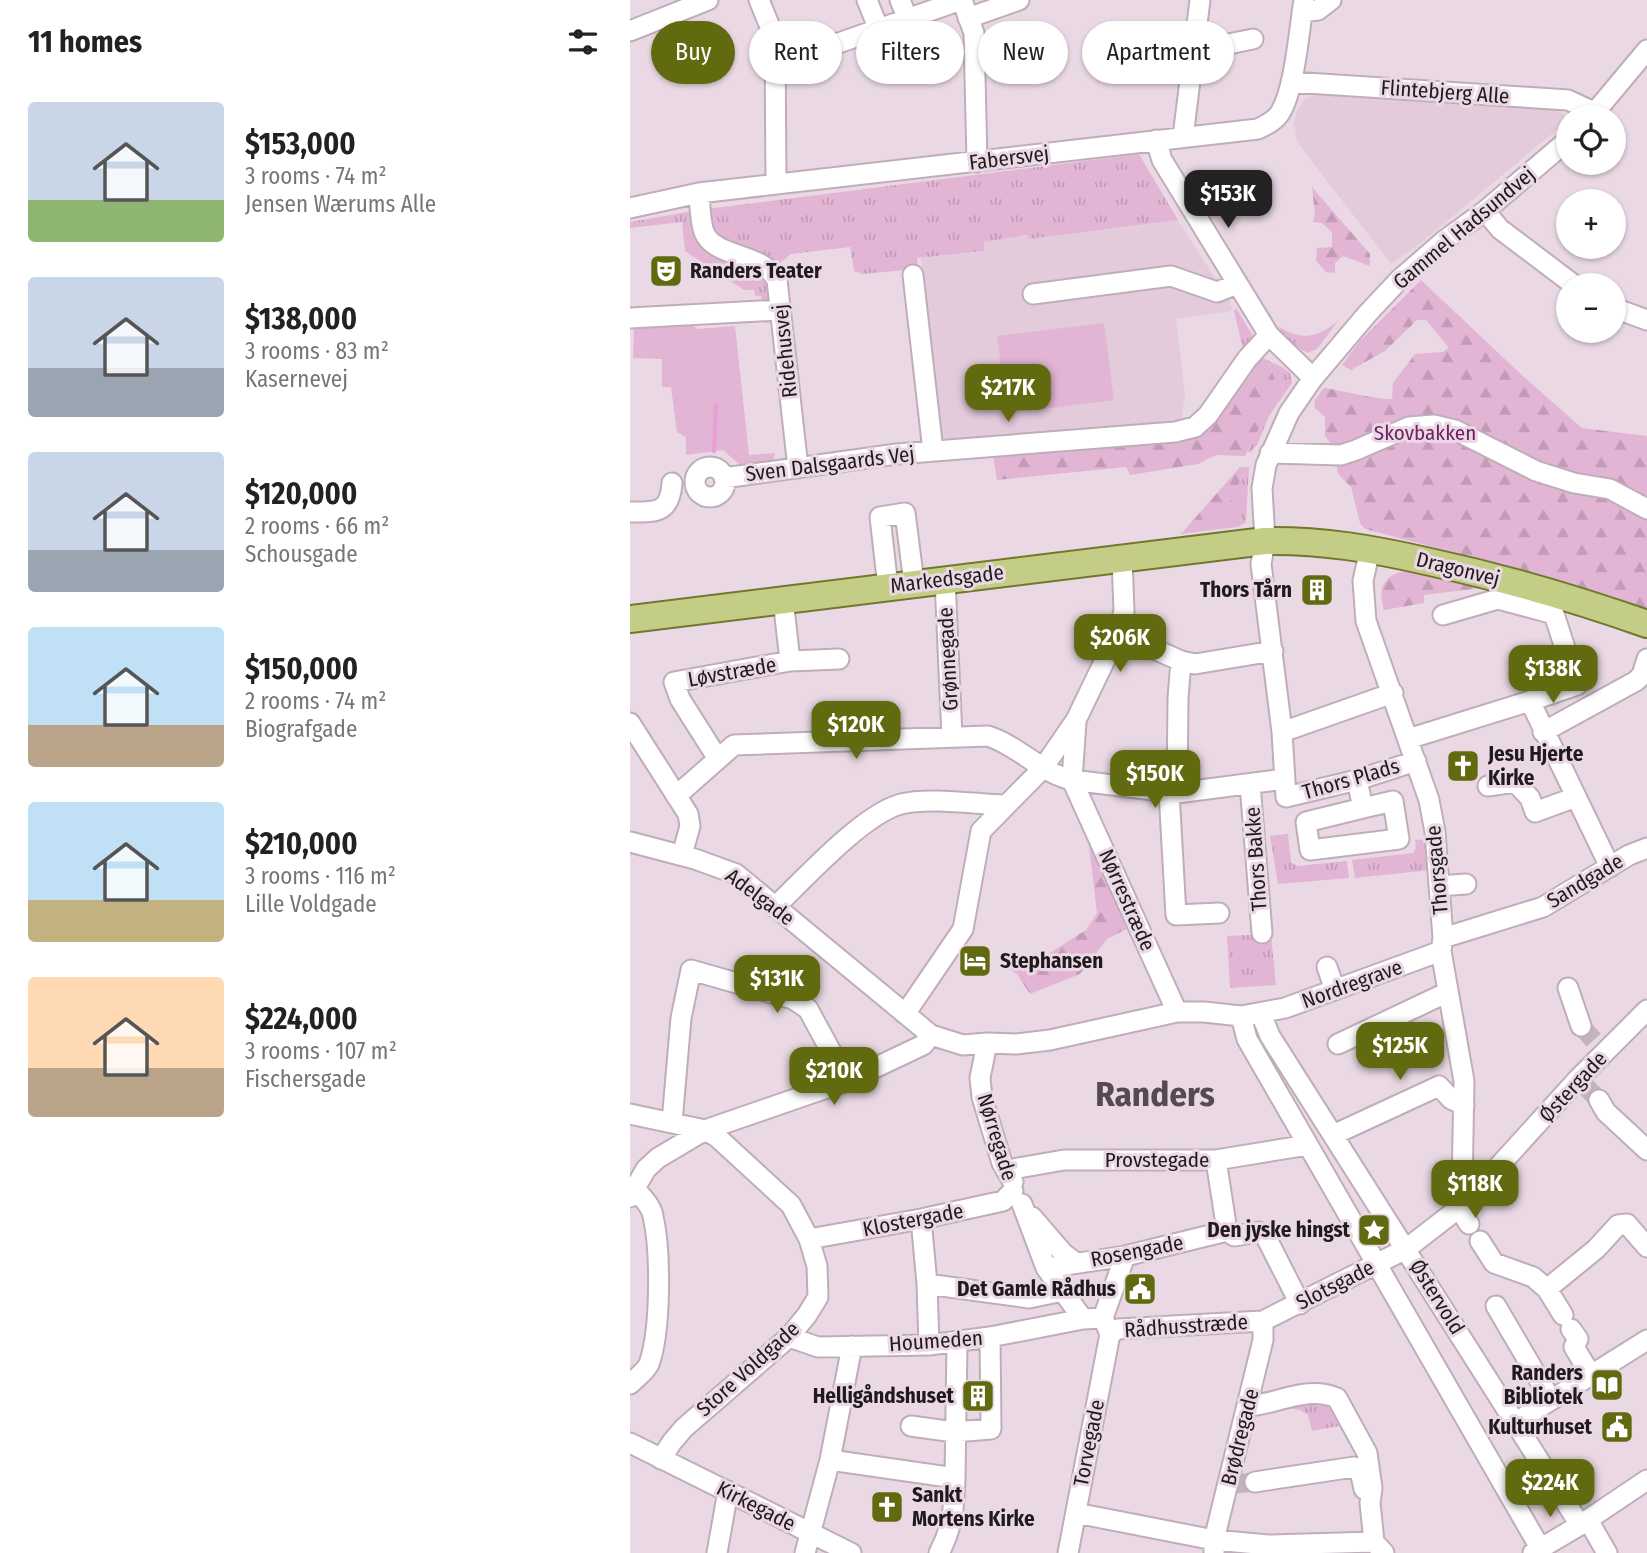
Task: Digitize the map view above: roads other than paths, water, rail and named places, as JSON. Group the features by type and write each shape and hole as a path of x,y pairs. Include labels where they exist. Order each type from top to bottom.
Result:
{"main road":[{"name":"Dragonvej","path":"1265,541 1304,540 1370,549 1468,570 1581,601 1647,624"},
{"name":"Markedsgade","path":"630,619 1265,541"}],"street":[{"path":"630,31 708,0"},
{"path":"759,0 768,21"},
{"path":"867,0 875,21"},
{"path":"900,0 908,20"},
{"path":"905,21 964,6 1019,0"},
{"path":"1303,6 1318,10 1331,0"},
{"path":"1201,21 1205,1"},
{"path":"964,6 974,33 977,162"},
{"name":"Fabersvej","path":"630,208 699,193 1258,130 1281,112 1291,82 1303,6"},
{"path":"1234,43 1253,39"},
{"path":"1601,105 1647,50"},
{"name":"Flintebjerg Alle","path":"1291,82 1568,100 1576,105"},
{"path":"776,84 776,184"},
{"path":"1183,137 1190,84"},
{"path":"1156,140 1162,160 1269,335 1313,378"},
{"name":"Gammel Hadsundvej","path":"1285,788 1282,732 1262,564 1265,541 1262,488 1270,453 1289,413 1313,378 1399,280 1556,150"},
{"name":"Ridehusvej","path":"699,193 704,231 708,239 764,265 772,270 777,279 797,468"},
{"path":"1485,211 1500,229 1558,273"},
{"path":"913,275 933,451"},
{"path":"1033,294 1171,276 1217,292 1237,284"},
{"path":"630,318 780,310"},
{"path":"1626,312 1647,320"},
{"name":"Sven Dalsgaards Vej","path":"724,478 933,451 1175,432 1195,426 1208,415 1247,359 1269,335"},
{"path":"1270,453 1341,455 1409,427 1434,425 1455,430 1536,471 1574,483 1610,489 1647,509"},
{"path":"630,512 656,512 664,507 672,484"},
{"name":"Thorsgade","path":"1370,549 1363,581 1366,621 1429,800 1435,832 1442,945 1448,992 1462,1059 1462,1189 1469,1218"},
{"path":"905,1014 963,929 981,831 1043,768 1076,720 1118,633 1124,611 1122,558"},
{"name":"Grønnegade","path":"944,580 952,737"},
{"name":"Løvstræde","path":"783,599 790,662"},
{"path":"1408,739 1577,685 1555,614 1498,599 1443,615"},
{"path":"1118,633 1181,661 1195,664 1273,651"},
{"name":"Løvstræde","path":"718,759 680,699 674,682 790,662 839,659"},
{"path":"1543,732 1636,681 1642,675 1647,659"},
{"path":"1181,661 1173,792 1176,915 1219,913"},
{"path":"1282,732 1393,693"},
{"path":"1530,701 1610,866"},
{"path":"676,796 734,745 988,736 1000,740 1059,777 1072,780 1076,720"},
{"path":"630,723 688,814 690,826 682,855"},
{"name":"Thors Plads","path":"1072,780 1173,792 1244,785 1285,788 1357,780 1416,761"},
{"name":"Nørrestræde","path":"1072,780 1177,1012"},
{"path":"1357,780 1363,808"},
{"path":"1488,786 1516,782 1530,798 1535,813 1576,797"},
{"name":"Thors Bakke","path":"1244,785 1262,933"},
{"path":"775,907 846,839 889,808 915,801 1004,805"},
{"path":"1393,801 1399,839 1310,850 1306,822 1363,808 1393,801"},
{"name":"Adelgade","path":"630,842 709,863 736,874 905,1014 934,1030"},
{"name":"Sandgade","path":"1442,945 1543,907 1610,866 1647,848"},
{"path":"1439,886 1466,884"},
{"name":"Nordregrave","path":"1261,1014 1335,990 1442,945"},
{"path":"1327,967 1335,990"},
{"path":"672,1122 680,1029 691,970 793,999 808,1009 847,1081"},
{"path":"1568,989 1581,1026"},
{"path":"1338,1044 1448,992"},
{"name":"Østergade","path":"1406,1249 1469,1218 1580,1081 1602,1048 1647,1010"},
{"path":"630,1384 648,1366 657,1321 657,1255 653,1214 648,1204 633,1193 646,1169 658,1158 705,1129 847,1081 923,1045 934,1030 963,1045 1016,1044 1050,1040 1177,1012 1241,1016 1261,1014"},
{"name":"Østervold","path":"1261,1014 1270,1036 1516,1422 1607,1553"},
{"name":"Østervold","path":"1241,1016 1247,1039 1539,1551"},
{"name":"Nørregade","path":"987,1043 980,1077 982,1097 1007,1170 1046,1268 1083,1319"},
{"path":"1333,1135 1439,1086 1451,1098 1464,1105"},
{"path":"1602,1106 1647,1150"},
{"path":"630,1114 705,1129"},
{"name":"Store Voldgade","path":"662,1459 684,1427 789,1337 818,1297 817,1266 809,1239 791,1205 705,1129"},
{"name":"Provstegade","path":"1007,1170 1064,1160 1216,1160 1308,1146"},
{"path":"1216,1160 1227,1231"},
{"path":"1017,1197 1063,1253 1076,1263"},
{"name":"Klostergade","path":"809,1239 921,1219 1017,1197"},
{"path":"1469,1218 1494,1263 1533,1277 1547,1289 1578,1339 1574,1347 1591,1375"},
{"path":"921,1219 929,1345"},
{"path":"1547,1289 1596,1249 1618,1224 1627,1224 1647,1247"},
{"name":"Rosengade","path":"1046,1268 1125,1256 1227,1231 1234,1236 1259,1232 1266,1237 1300,1304"},
{"name":"Slotsgade","path":"1263,1321 1406,1249"},
{"name":"Torvegade","path":"1068,1553 1107,1326 1125,1256"},
{"path":"927,1284 1029,1298 1063,1290"},
{"path":"1496,1306 1551,1400"},
{"name":"Houmeden","path":"789,1337 818,1346 929,1345 957,1343 1083,1319 1107,1326"},
{"name":"Rådhusstræde","path":"1107,1326 1118,1329 1263,1321"},
{"name":"Brødregade","path":"1214,1546 1231,1484 1263,1340 1263,1321"},
{"path":"911,1426 954,1432 991,1429 990,1337"},
{"path":"1516,1422 1647,1340"},
{"path":"939,1553 947,1539 954,1514 957,1343"},
{"path":"805,1553 830,1460 852,1346"},
{"path":"1248,1406 1266,1405 1314,1392 1337,1398 1367,1453 1372,1488 1370,1503"},
{"path":"630,1443 662,1459"},
{"name":"Kirkegade","path":"662,1459 851,1553"},
{"path":"830,1460 955,1478"},
{"path":"1076,1513 1214,1546 1379,1547 1370,1503 1363,1489 1360,1471 1354,1467 1255,1482"},
{"path":"1539,1551 1647,1480"},
{"path":"717,1553 728,1491"}],"waterway":[{"path":"715,426 716,405"},
{"path":"714,451 715,430"}],"tunnel":[{"path":"1581,1026 1598,1045"},
{"path":"1582,1083 1599,1100"},
{"path":"1234,1484 1255,1482"}],"place":[{"name":"Randers Teater","path":"666,271"},
{"name":"Thors Tårn","path":"1317,590"},
{"name":"Jesu Hjerte Kirke","path":"1463,766"},
{"name":"Stephansen","path":"975,961"},
{"name":"Den jyske hingst","path":"1374,1230"},
{"name":"Det Gamle Rådhus","path":"1140,1289"},
{"name":"Randers Bibliotek","path":"1607,1385"},
{"name":"Helligåndshuset","path":"978,1396"},
{"name":"Kulturhuset","path":"1617,1427"},
{"name":"Sankt Mortens Kirke","path":"887,1507"}],"district":[{"name":"Randers","path":"1155,1094"}],"park label":[{"name":"Skovbakken","path":"1425,433"}]}
